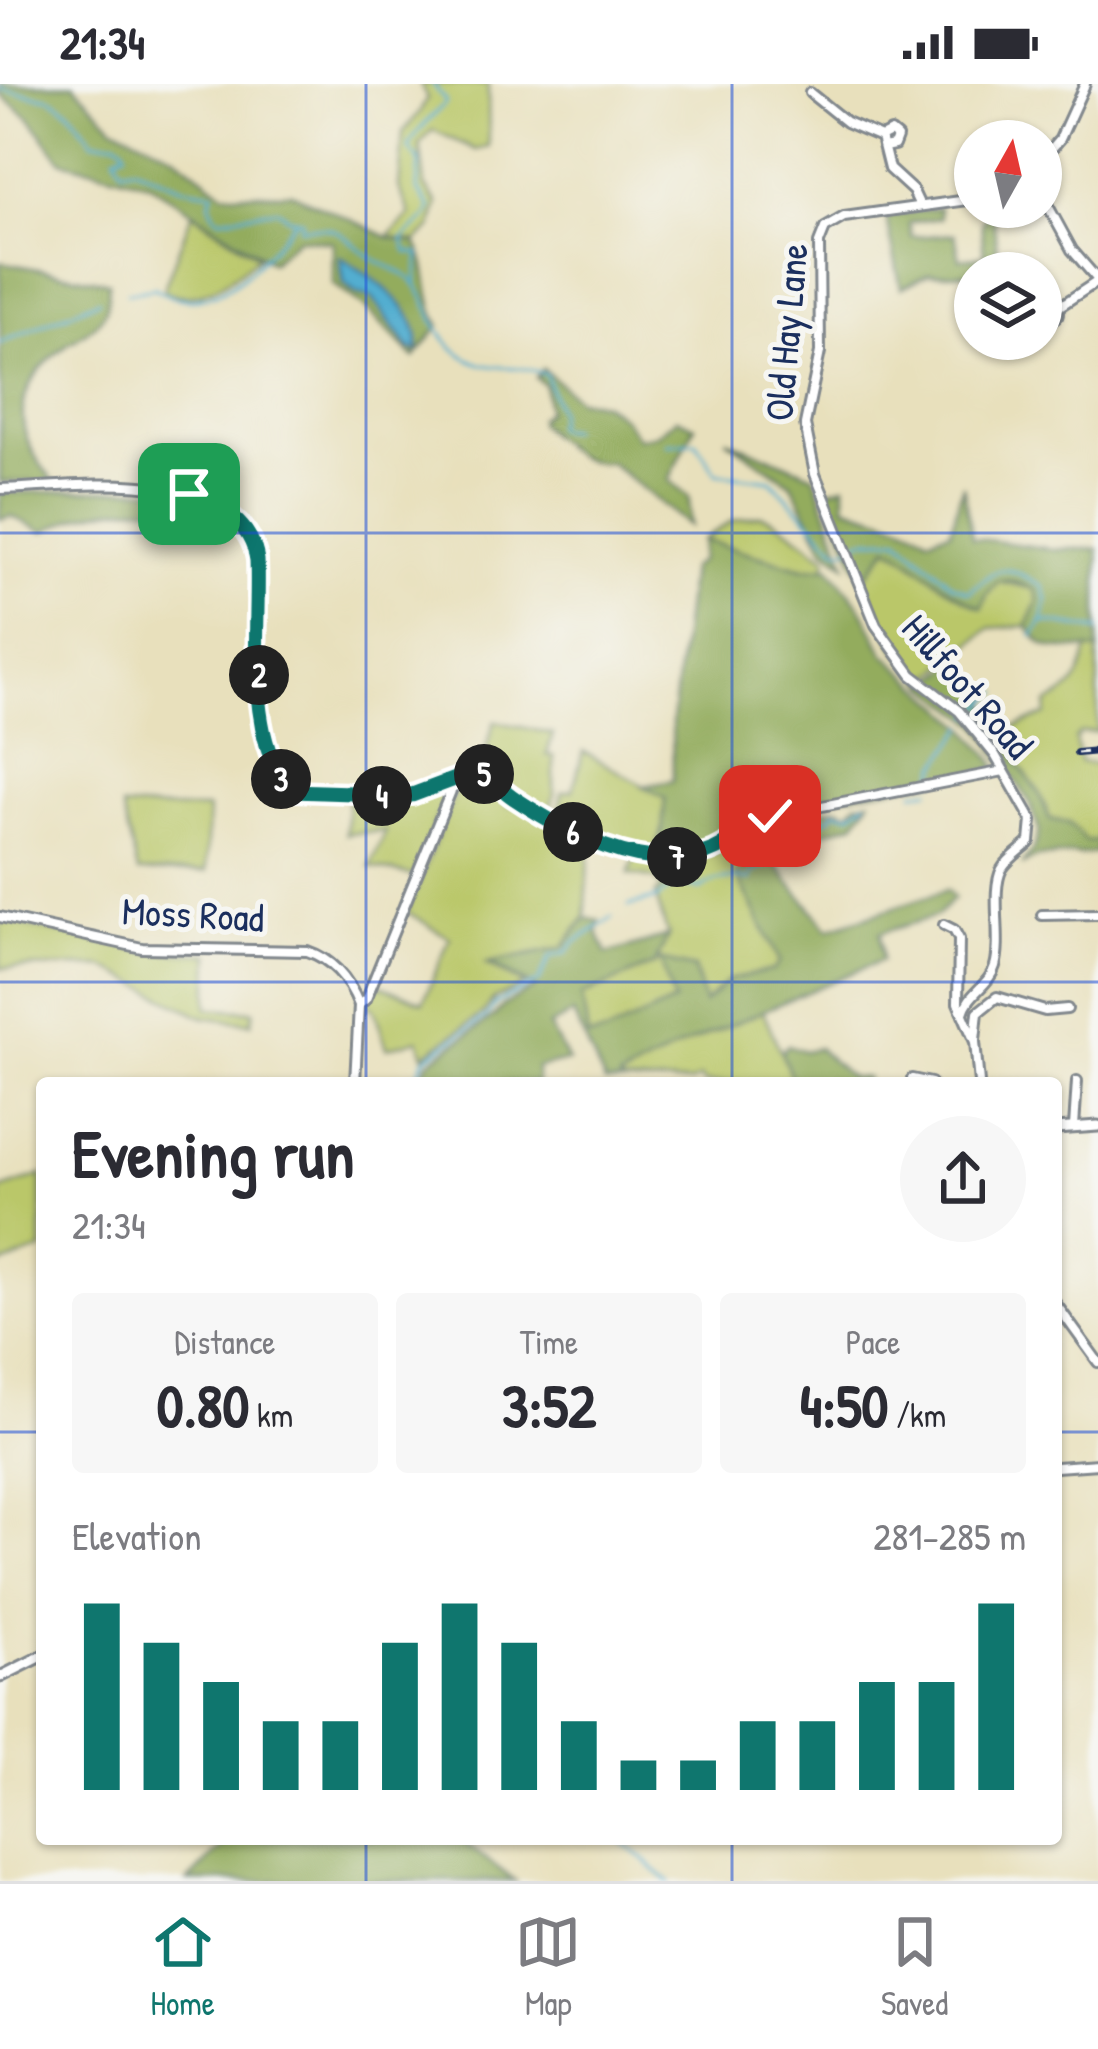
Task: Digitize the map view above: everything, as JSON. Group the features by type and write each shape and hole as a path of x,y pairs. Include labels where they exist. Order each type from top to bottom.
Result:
{"main road":[{"path":"1062,1128 1098,1126"},
{"path":"0,1677 36,1659"}],"street":[{"path":"1062,134 1084,84"},
{"path":"810,93 846,122 883,142 890,169 914,191 920,206"},
{"name":"Old Hay Lane","path":"860,586 816,476 806,438 820,352 819,243 825,228 836,220 954,202"},
{"path":"1060,228 1098,280 1062,305"},
{"path":"0,489 160,487 189,494 232,515 250,536 256,553 261,722 276,772 287,787 309,794 400,796 481,772 510,796 592,843 679,857 719,847 770,816 1004,771"},
{"name":"Hillfoot Road","path":"860,586 894,654 912,675 959,711 1004,771 1032,820 1033,835 1001,872 991,977 962,1013"},
{"path":"355,1077 359,1005 366,999 404,911 454,781"},
{"path":"1042,916 1098,914"},
{"name":"Moss Road","path":"0,916 142,948 307,951 344,976 359,1005"},
{"path":"944,925 958,939 958,1003 975,1042"},
{"path":"979,1077 978,1012 997,997 1045,1011 1067,1009"},
{"path":"1074,1127 1077,1081"},
{"path":"1062,1312 1098,1362"},
{"path":"1062,1467 1098,1464"}],"green space":[{"path":"0,84 74,84 114,126 175,155 224,193 292,193 388,237 416,242 440,325 414,358 367,309 333,284 333,242 298,238 271,262 148,183 61,161 30,118 0,94"},
{"path":"420,84 488,84 489,147 476,150 433,130 420,144 425,186 438,204 432,228 416,242 388,237 410,215 399,187 403,132 427,98"},
{"path":"939,208 940,218 909,223 912,237 955,234 959,252 954,252 954,274 929,274 901,288 886,216"},
{"path":"192,213 259,256 215,288 177,295 163,291"},
{"path":"981,228 994,228 997,252 984,252"},
{"path":"0,262 109,282 101,318 46,363 26,395 24,429 55,482 0,482"},
{"path":"543,369 577,399 603,403 623,417 638,438 657,434 677,418 695,426 669,480 689,497 690,526 609,462 579,457 539,424 547,411 545,385 536,378"},
{"path":"726,439 814,475 846,564 824,547 792,484"},
{"path":"845,485 845,505 929,537 950,531 963,485 972,538 1053,549 1098,549 1098,651 1044,644 1027,626 1038,601 1035,590 1013,581 998,581 982,608 889,546 867,575 856,564 826,490"},
{"path":"158,490 156,507 98,512 44,532 11,516 0,519 0,493"},
{"path":"761,515 827,557 826,567 803,568 703,540 732,521"},
{"path":"703,540 803,568 829,566 861,607 885,654 965,726 996,764 995,769 800,804 762,816 711,846 655,852 665,798 643,786 673,781 672,720 690,568 700,561"},
{"path":"889,546 982,607 998,581 1035,589 1038,601 1027,626 990,628 925,682 895,648 856,564 868,574"},
{"path":"1088,649 1098,651 1098,732 1080,733 1075,739 1080,762 1098,765 1098,841 1086,841 1069,823 1050,819 1038,791 996,735 1046,715 1047,704 1075,682"},
{"path":"958,662 989,694 988,723 1038,791 1050,819 1069,823 1086,841 1098,841 1098,853 1037,857 1022,865 1039,831 1030,803 979,725 927,685"},
{"path":"495,721 553,734 547,755 554,756 549,814 480,767"},
{"path":"583,751 665,798 655,852 611,845 558,818 562,792 573,790"},
{"path":"479,776 499,790 507,805 520,806 590,846 585,918 563,948 486,964 525,985 494,999 484,1013 424,1055 419,1039 387,1048 374,1009 366,1003 376,983 423,1002 450,938 407,912 457,787 463,779"},
{"path":"449,788 413,876 370,867 386,831 346,834 348,795 412,800"},
{"path":"870,800 855,823 796,840 775,864 828,929 947,890 954,898 937,916 880,933 882,960 681,1046 624,1077 602,1077 573,1014 549,1026 568,1061 536,1068 537,1077 422,1077 427,1063 504,1005 535,988 489,963 563,948 585,918 599,920 598,933 607,954 668,936 655,964 582,996 588,1037 606,1034 674,1002 660,960 694,968 704,1003 729,980 774,970 780,961 736,874 767,860 784,837 783,816 838,808 849,812 857,803"},
{"path":"122,808 208,809 206,872 138,872"},
{"path":"783,816 784,837 766,860 737,874 780,961 774,970 729,980 703,1004 674,1002 606,1034 588,1037 581,996 655,964 668,936 655,894 662,889 656,879 629,874 635,859 712,855"},
{"path":"0,920 144,951 210,954 208,1008 254,1011 251,1023 203,1017 104,967 0,968"},
{"path":"763,1011 791,1077 623,1077"},
{"path":"788,1045 804,1051 818,1048 850,1077 791,1077 781,1052"},
{"path":"36,1177 36,1252 0,1265 0,1190"},
{"path":"223,1845 468,1845 515,1881 188,1881"}],"water":[{"path":"340,257 379,283 404,308 413,321 417,350 410,349 372,297 344,283"}],"waterway":[{"path":"416,283 420,254 407,252 403,239 431,208 417,189 419,160 409,148 446,102 433,84"},
{"path":"0,89 51,98 69,110 93,141 117,141 126,151 115,155 122,169 134,167 181,187 213,192 210,204 221,218 277,209 288,218 302,220 300,228 343,234 363,252 414,282 442,335 458,352 480,364 546,375 558,411 555,429 571,430"},
{"path":"127,293 155,288 176,298 216,294 252,269 296,219"},
{"path":"0,343 99,300"},
{"path":"667,444 696,442 716,473 771,480 836,548 845,549 863,539 899,538 953,585 969,592 995,572 1009,570 1042,586 1047,600 1042,621 1098,630"},
{"path":"1033,636 1042,622"},
{"path":"972,715 1000,692"},
{"path":"933,781 938,765 965,726"},
{"path":"915,792 930,790"},
{"path":"629,906 658,898 677,884 701,889 718,880 750,880 753,872 776,861 776,845 809,826 814,818 828,819 835,811 850,814 866,802"},
{"path":"412,1077 424,1059 487,1016 496,1003 539,982 550,957 566,953 613,917"},
{"path":"625,1845 670,1881"}],"railway":[{"path":"1077,753 1098,751"}],"route":[{"path":"189,494 232,515 253,541 261,722 276,772 292,791 412,795 476,771 592,843 660,857 706,853 770,816"}]}
